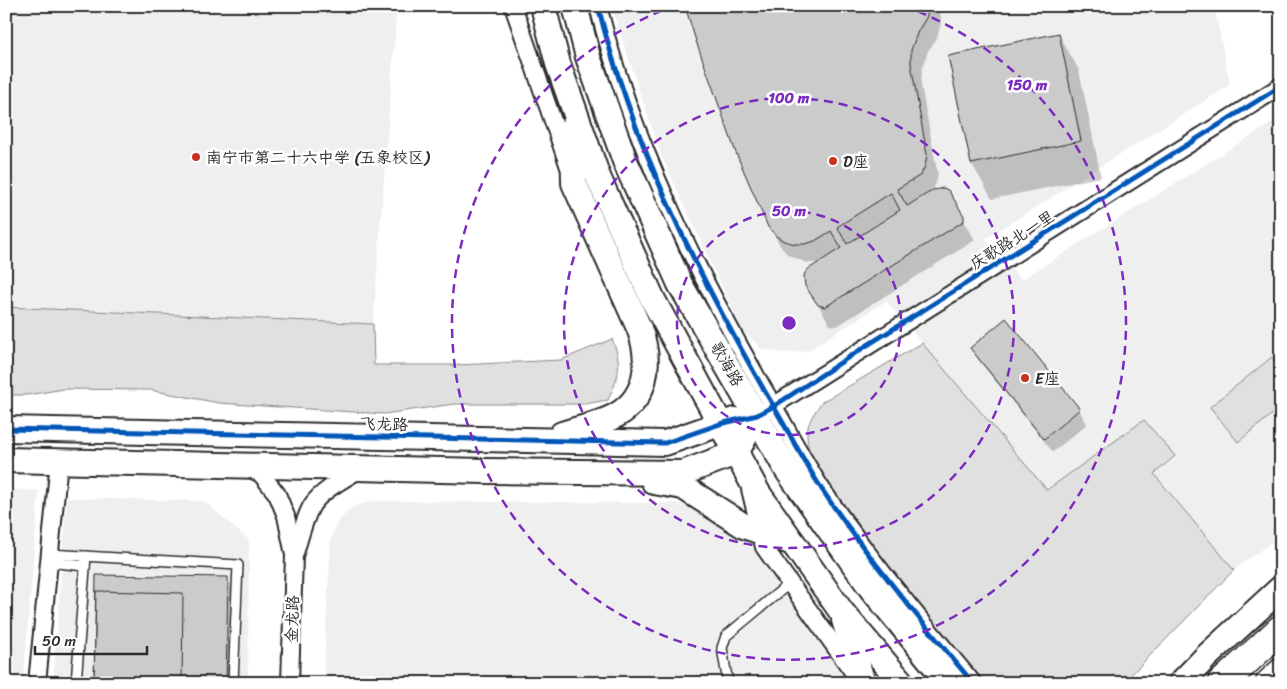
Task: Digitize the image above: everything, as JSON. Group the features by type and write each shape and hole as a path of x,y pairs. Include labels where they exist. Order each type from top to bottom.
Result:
{"highway":[{"path":"1222,683 1281,628"},
{"path":"1270,683 1281,673"}],"main road":[{"path":"543,6 558,64 598,177 653,300 758,493 841,611 902,683"},
{"name":"歌海路","path":"575,6 588,56 629,170 680,284 765,411 787,470 871,588 949,683"},
{"path":"544,440 611,418 630,405 640,391 646,364 645,344 574,184 573,105"},
{"path":"741,462 765,411"},
{"name":"飞龙路","path":"6,429 665,443 765,411"},
{"path":"6,460 683,473 741,462"},
{"path":"606,472 683,487 744,526 793,543"},
{"path":"1181,683 1207,656 1281,588"},
{"path":"841,611 861,683"},
{"path":"1173,683 1207,656"}],"street":[{"path":"513,6 574,184"},
{"path":"598,6 607,44 640,137 678,228 736,340 765,411 902,597 973,683"},
{"name":"庆歌路北一里","path":"765,411 1281,86"},
{"path":"37,683 59,461"},
{"path":"741,462 764,547 861,683"},
{"name":"金龙路","path":"242,464 261,474 276,494 286,516 294,555 290,683"},
{"name":"金龙路","path":"294,555 303,527 313,505 332,486 362,467"}],"lane":[{"path":"76,683 86,556"},
{"path":"49,558 86,556 238,565 233,683"},
{"path":"49,558 85,566"},
{"path":"728,683 722,648 726,636 790,583"}],"shaded area":[{"name":"南宁市第二十六中学 (五象校区)","path":"6,6 397,6 373,324 6,307"},
{"path":"611,6 1214,6 1230,85 985,239 1021,280 1281,117 1281,535 1234,570 1154,473 1144,421 1047,490 886,301 807,351 783,353 762,349 742,330 661,155"},
{"path":"6,307 373,324 374,365 457,365 561,360 612,339 618,356 618,370 615,384 608,400 585,404 454,404 384,414 219,403 150,390 64,389 27,395 6,395"},
{"path":"922,343 1047,490 1144,420 1175,456 1154,474 1234,570 1123,683 984,683 913,601 812,459 807,436 809,423 822,402"},
{"path":"1272,357 1281,368 1281,407 1238,442 1210,407"},
{"path":"6,489 39,491 23,683 6,683"},
{"path":"67,498 204,501 249,540 248,683 53,683"},
{"path":"373,501 675,503 709,511 733,524 752,545 856,683 323,683 331,538 338,521 354,506"}],"building":[{"name":"D座","path":"685,6 930,6 911,50 911,64 927,155 921,175 897,189 907,206 933,190 944,188 949,191 964,216 964,221 825,307 818,305 805,286 804,275 807,270 841,248 831,231 815,241 795,244 784,241 776,236 768,227 736,153","holes":["891,193 900,210 847,244 837,227"]},
{"path":"1059,33 1081,141 971,164 948,56"},
{"name":"E座","path":"1006,318 1080,409 1044,439 970,348"},
{"path":"96,575 228,577 226,683 94,683"},
{"path":"96,591 183,593 182,683 94,683"}],"cycle path":[{"path":"598,6 612,57 647,155 690,251 738,344 808,466 840,516 895,589 973,683"},
{"path":"6,429 665,443 720,424 757,415 774,406 866,346 1281,86"}],"place":[{"name":"南宁市第二十六中学 (五象校区)","path":"196,157"},
{"name":"D座","path":"833,161"},
{"name":"E座","path":"1025,378"}]}
